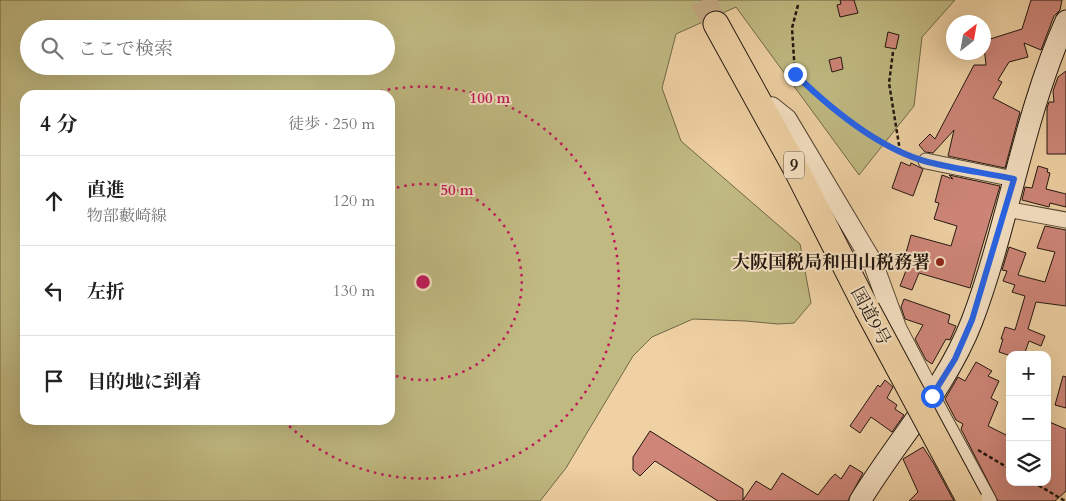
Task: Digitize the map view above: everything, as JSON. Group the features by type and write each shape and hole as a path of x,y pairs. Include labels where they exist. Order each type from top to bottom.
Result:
{"highway":[{"name":"国道9号","path":"716,24 796,169 867,309 970,501"}],"main road":[{"path":"860,501 955,359 972,320 1053,50 1066,21"}],"street":[{"path":"763,112 772,107 787,119 873,263 897,329 989,501"},
{"path":"926,161 1014,179"},
{"path":"1006,209 1066,220"}],"path":[{"path":"798,5 792,28 795,74 824,102 865,132 926,161"},
{"path":"893,52 888,84 900,150"},
{"path":"976,449 1006,467"},
{"path":"1040,486 1065,501"}],"shaded area":[{"path":"0,0 955,0 922,37 914,106 859,175 736,7 676,34 662,88 681,141 800,244 811,303 794,323 778,324 693,319 652,337 633,356 566,468 540,501 0,501"}],"building":[{"path":"840,0 854,0 858,13 840,17 837,5 841,4"},
{"path":"1031,0 1062,0 1060,10 1054,16 1041,50 1024,43 1028,57 1009,62 998,80 1002,82 993,98 1020,112 1005,168 948,156 954,130 933,153 925,152 919,145 930,134 935,139 974,65 986,65 985,60 991,60 991,39 1022,29"},
{"path":"888,32 899,35 896,49 885,47"},
{"path":"841,57 843,69 832,72 829,60"},
{"path":"1066,71 1066,154 1047,154 1047,108 1049,102 1054,102 1053,91 1058,77"},
{"path":"901,162 910,166 911,163 923,169 913,196 892,188"},
{"path":"1038,166 1048,169 1047,172 1050,173 1046,189 1066,194 1066,207 1050,203 1049,207 1022,200 1025,187 1032,188"},
{"path":"942,175 953,179 949,175 1000,186 970,288 919,273 912,290 900,286 907,268 902,267 911,235 951,246 957,226 934,219 939,203 935,202"},
{"path":"1045,226 1066,230 1066,306 1036,302 1028,329 1045,336 1041,346 1029,341 1025,351 1006,351 1006,354 999,352 1003,339 1001,339 1005,327 1015,330 1025,296 1012,292 1015,285 1003,281 1007,271 1002,270 1009,247 1026,253 1018,275 1045,282 1055,252 1037,248"},
{"path":"904,299 950,315 948,323 956,326 950,340 946,339 932,364 926,360 915,339 923,325 905,319 901,307"},
{"path":"976,362 992,371 988,376 999,381 991,398 998,402 988,426 1006,435 1006,486 1051,486 1051,423 1066,429 1066,491 1055,501 998,501 961,429 963,424 956,420 945,399 958,377 965,381"},
{"path":"1063,376 1066,377 1066,408 1055,405"},
{"path":"885,380 893,387 887,398 897,405 895,409 904,415 892,432 871,417 860,433 850,426 878,385 880,387"},
{"path":"650,431 743,489 743,500 756,481 771,490 782,473 818,495 835,474 841,479 850,465 863,473 848,501 718,501 655,461 640,476 633,470 633,457"},
{"path":"923,447 954,501 909,501 918,492 903,459"}],"tunnel":[{"path":"703,0 716,24"}],"place":[{"name":"大阪国税局和田山税務署","path":"940,262"}],"route":[{"path":"795,74 824,102 865,132 900,150 926,161 1014,179 972,320 955,359 932,396"}]}
